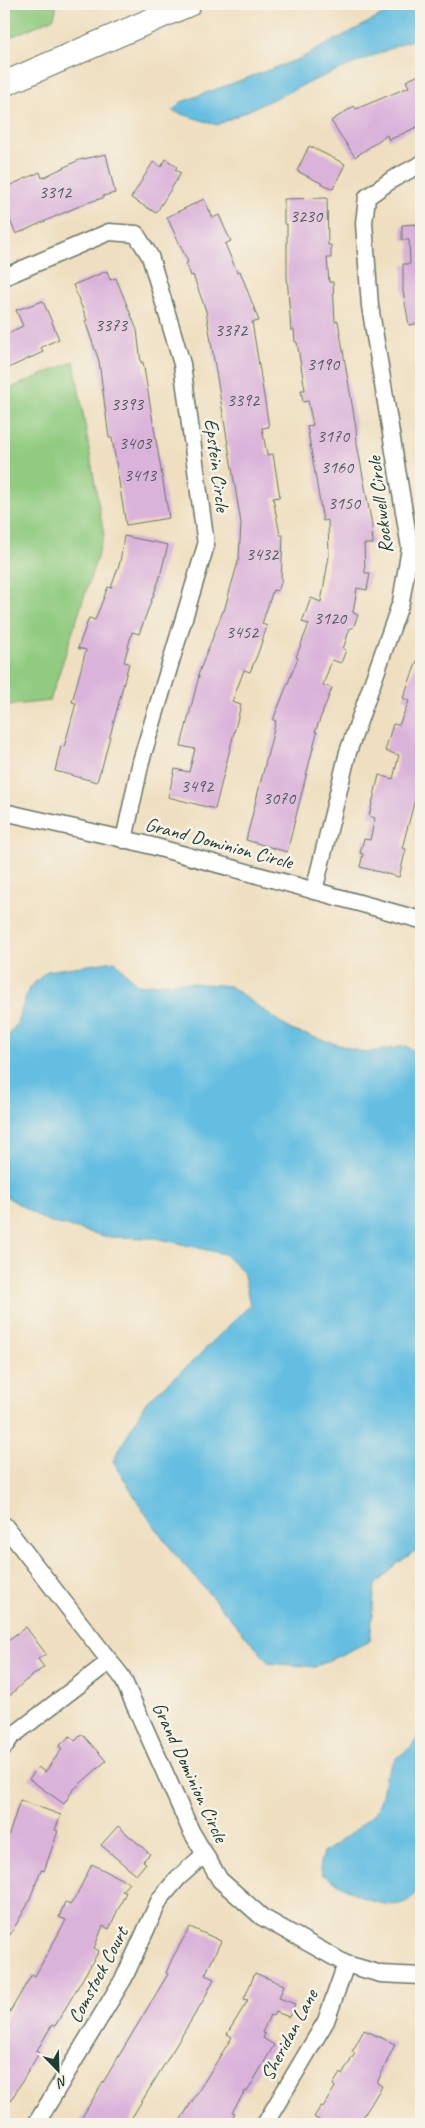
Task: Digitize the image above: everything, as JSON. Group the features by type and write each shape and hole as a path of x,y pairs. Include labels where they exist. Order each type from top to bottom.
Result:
{"street":[{"path":"4,84 189,4"},
{"name":"Rockwell Circle","path":"314,891 348,752 401,602 410,548 370,306 364,222 367,197 393,179 421,164"},
{"name":"Epstein Circle","path":"4,278 109,232 136,234 150,256 182,364 206,545 141,761 124,840"},
{"name":"Grand Dominion Circle","path":"4,812 124,840 421,920"},
{"name":"Grand Dominion Circle","path":"4,1524 122,1677 191,1831 220,1880 262,1917 346,1964 382,1974 421,1976"},
{"path":"4,1746 10,1737 110,1661"},
{"name":"Comstock Court","path":"36,2124 124,1978 160,1899 178,1878 205,1854"},
{"name":"Sheridan Lane","path":"265,2124 326,2021 346,1964"}],"green space":[{"path":"4,4 57,4 54,18 4,40"},
{"path":"74,361 104,536 50,701 4,706 4,391"}],"water":[{"path":"403,4 421,4 421,36 312,81 217,125 172,111 181,102 299,59"},
{"path":"115,961 137,985 181,982 230,986 291,1030 365,1053 406,1046 421,1056 421,1547 398,1563 375,1585 370,1641 315,1667 269,1663 174,1553 145,1513 113,1461 146,1402 192,1362 250,1305 243,1271 224,1254 156,1238 108,1237 46,1221 4,1195 4,1043 17,1023 29,988 47,971"},
{"path":"421,1733 421,1819 419,1827 422,1865 420,1884 412,1897 401,1904 389,1905 374,1902 322,1874 320,1863 323,1853 353,1832 376,1812 382,1796 385,1777 395,1759 410,1748"}],"building":[{"path":"421,74 421,125 389,140 387,135 355,157 331,121 354,106 356,109 409,87 406,81"},
{"path":"309,146 345,164 333,189 297,171"},
{"path":"106,154 115,193 86,203 16,234 4,207 4,188 40,172 42,178 79,160"},
{"path":"166,159 177,167 175,170 181,173 156,213 131,198 153,162 161,167"},
{"path":"327,198 328,245 331,245 331,258 327,258 329,282 333,282 335,322 338,321 372,525 373,544 364,544 365,573 370,573 367,590 357,588 353,613 358,615 353,628 350,628 343,649 346,650 341,663 332,660 323,685 332,688 315,732 317,732 287,852 246,840 276,721 273,720 298,658 296,657 309,624 302,622 311,598 321,602 329,556 328,520 323,521 307,426 313,425 308,401 303,402 301,390 305,390 297,342 295,342 294,330 291,330 287,276 287,224 284,224 284,199"},
{"path":"204,199 213,218 219,215 231,241 225,244 237,272 240,271 259,321 252,322 269,427 262,428 267,455 273,454 280,497 273,498 280,535 283,535 281,583 278,591 273,590 262,624 267,626 258,653 250,672 244,670 232,702 241,705 215,809 168,797 175,769 189,772 195,749 181,746 198,675 224,611 239,558 241,523 206,311 193,275 191,276 186,263 188,262 167,217"},
{"path":"421,224 421,323 409,325 403,291 403,264 410,264 409,240 402,240 402,225"},
{"path":"107,271 110,280 116,278 137,330 141,363 143,362 169,518 126,525 112,438 109,438 99,361 85,321 87,320 73,285"},
{"path":"43,301 59,339 41,347 43,352 4,370 4,335 23,326 16,310"},
{"path":"124,536 168,545 159,580 139,634 132,632 124,662 129,663 97,782 55,771 61,746 64,747 76,703 72,702 86,650 78,648 89,618 95,620 108,587 111,588 120,562"},
{"path":"419,656 421,656 421,801 415,799 402,848 406,849 399,877 360,867 363,854 360,853 364,839 370,840 375,818 369,816 379,775 393,779 399,755 385,751 393,724 399,725 409,701 403,698"},
{"path":"26,1627 46,1654 38,1659 44,1667 24,1682 4,1701 4,1643"},
{"path":"82,1734 106,1761 73,1790 64,1804 29,1779 38,1767 45,1772 62,1749 59,1746 70,1736 75,1741"},
{"path":"20,1800 61,1815 55,1830 58,1831 44,1871 41,1870 27,1906 4,1945 4,1850"},
{"path":"118,1826 150,1854 143,1861 146,1863 136,1875 101,1845"},
{"path":"92,1864 129,1883 122,1891 126,1892 109,1929 103,1926 94,1948 99,1951 55,2026 52,2025 36,2052 39,2053 4,2112 4,2022 32,1974 35,1976 66,1920 59,1917 65,1902 70,1905 75,1898"},
{"path":"190,1927 221,1941 205,1975 214,1979 203,2001 128,2124 78,2124 168,1974 166,1973 172,1959"},
{"path":"255,1973 284,1985 279,1998 295,2004 289,2017 276,2012 273,2016 270,2015 262,2033 265,2034 263,2038 274,2045 247,2092 245,2091 232,2112 235,2113 228,2124 178,2124 232,2037 227,2034 248,2000 244,1999"},
{"path":"364,2030 395,2044 377,2083 382,2086 359,2124 325,2124 314,2117 321,2106 323,2107 335,2087 333,2085 340,2073 342,2075 355,2053 352,2052"}]}
